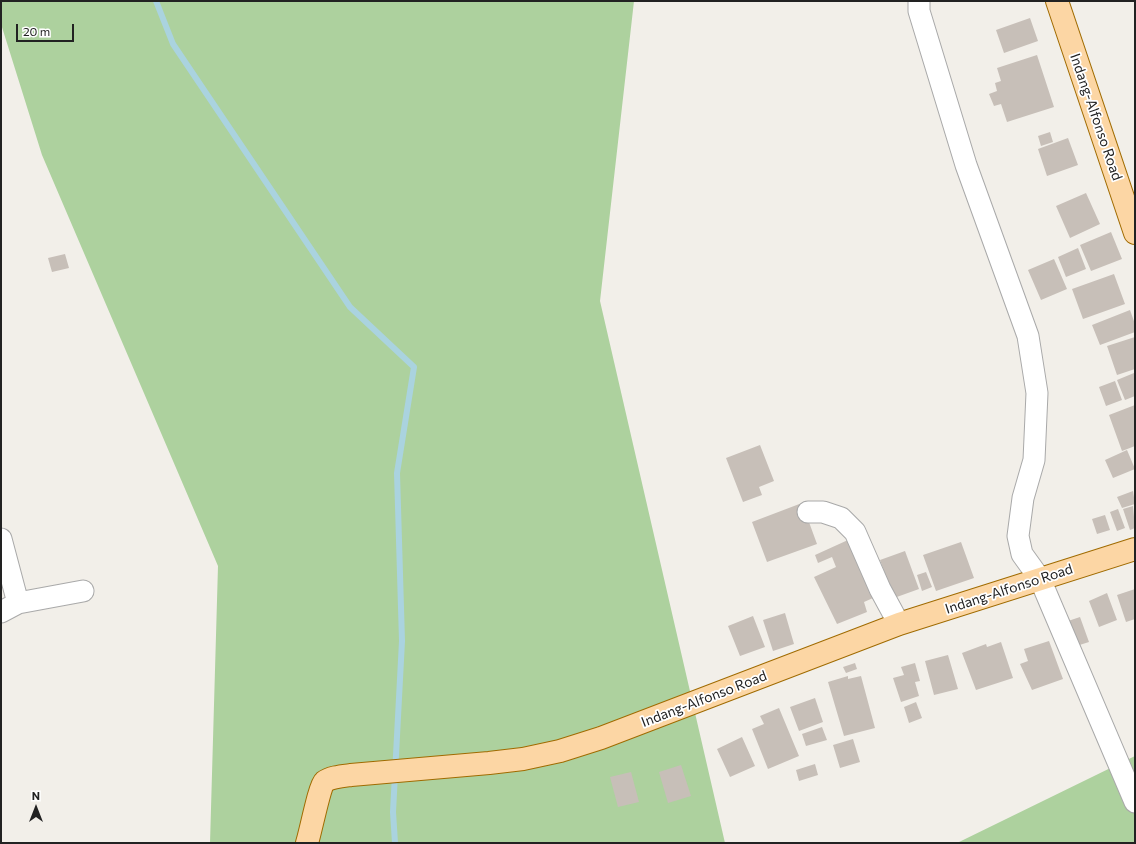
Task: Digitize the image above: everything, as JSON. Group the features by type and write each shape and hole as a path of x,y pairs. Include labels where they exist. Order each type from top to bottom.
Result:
{"main road":[{"name":"Indang-Alfonso Road","path":"1057,1 1135,233"},
{"name":"Indang-Alfonso Road","path":"307,843 317,807 319,792 322,784 330,779 351,775 418,768 489,764 560,751 601,738 898,624 1135,549"}],"street":[{"path":"919,1 919,11 966,165 1028,336 1037,393 1034,460 1023,498 1018,536 1022,554 1040,579 1135,802"},
{"path":"808,512 823,512 841,518 855,532 898,624"},
{"path":"1,539 10,608 83,591"}],"green space":[{"path":"1,1 634,1 600,301 725,843 210,843 218,566 42,155 1,24"},
{"path":"1135,756 1135,843 957,843"}],"building":[{"path":"1030,18 1038,41 1004,53 996,30"},
{"path":"1037,55 1054,107 1007,122 1001,104 994,106 989,94 997,91 995,83 1001,81 997,68"},
{"path":"1050,132 1053,142 1041,146 1038,136"},
{"path":"1068,138 1078,165 1047,176 1038,149"},
{"path":"1086,193 1100,224 1070,238 1056,206"},
{"path":"1111,232 1122,259 1091,271 1080,245"},
{"path":"1078,248 1086,269 1066,277 1058,257"},
{"path":"65,254 69,268 52,272 48,258"},
{"path":"1054,259 1067,289 1041,300 1028,270"},
{"path":"1114,274 1125,304 1083,319 1072,289"},
{"path":"1130,310 1135,324 1135,332 1100,345 1092,325"},
{"path":"1135,337 1135,369 1117,375 1107,346"},
{"path":"1134,373 1135,396 1125,400 1117,380"},
{"path":"1115,381 1122,400 1106,406 1099,387"},
{"path":"1135,405 1135,446 1122,451 1109,415"},
{"path":"760,445 774,481 759,487 762,495 743,502 726,458"},
{"path":"1127,450 1135,469 1113,478 1105,460"},
{"path":"1133,491 1135,504 1122,508 1117,497"},
{"path":"802,503 817,544 767,562 752,522"},
{"path":"1133,506 1135,528 1130,530 1123,509"},
{"path":"1118,509 1125,528 1117,531 1110,512"},
{"path":"1105,515 1110,530 1097,534 1092,519"},
{"path":"848,540 873,598 864,602 867,612 837,624 814,577 836,567 832,557 818,563 815,555"},
{"path":"961,542 974,578 936,591 923,555"},
{"path":"905,551 919,589 894,598 880,560"},
{"path":"926,572 932,587 922,591 917,575"},
{"path":"1135,589 1135,619 1126,622 1117,595"},
{"path":"1107,593 1117,620 1099,627 1089,601"},
{"path":"785,613 794,644 773,651 763,620"},
{"path":"753,616 765,647 740,656 728,626"},
{"path":"1080,617 1089,642 1070,648 1062,623"},
{"path":"1049,641 1063,679 1032,690 1020,664 1028,661 1024,649"},
{"path":"1001,642 1013,678 976,690 962,653 986,644 987,647"},
{"path":"948,655 958,689 934,695 925,661"},
{"path":"855,663 857,669 846,673 843,667"},
{"path":"915,663 920,681 915,682 919,696 901,702 893,678 904,675 901,667"},
{"path":"848,676 848,679 861,676 875,728 844,736 828,682"},
{"path":"815,698 823,722 799,731 790,707"},
{"path":"916,702 922,718 909,723 904,707"},
{"path":"779,708 799,756 768,769 752,729 764,724 760,716"},
{"path":"822,727 827,740 806,746 802,734"},
{"path":"742,737 755,766 730,777 717,749"},
{"path":"853,739 860,762 840,768 833,745"},
{"path":"815,764 818,775 799,781 796,770"},
{"path":"681,765 691,796 668,803 659,772"},
{"path":"631,772 639,802 618,807 610,777"}],"waterway":[{"path":"156,1 173,44 350,307 414,367 397,473 402,641 393,812 395,843"}]}
